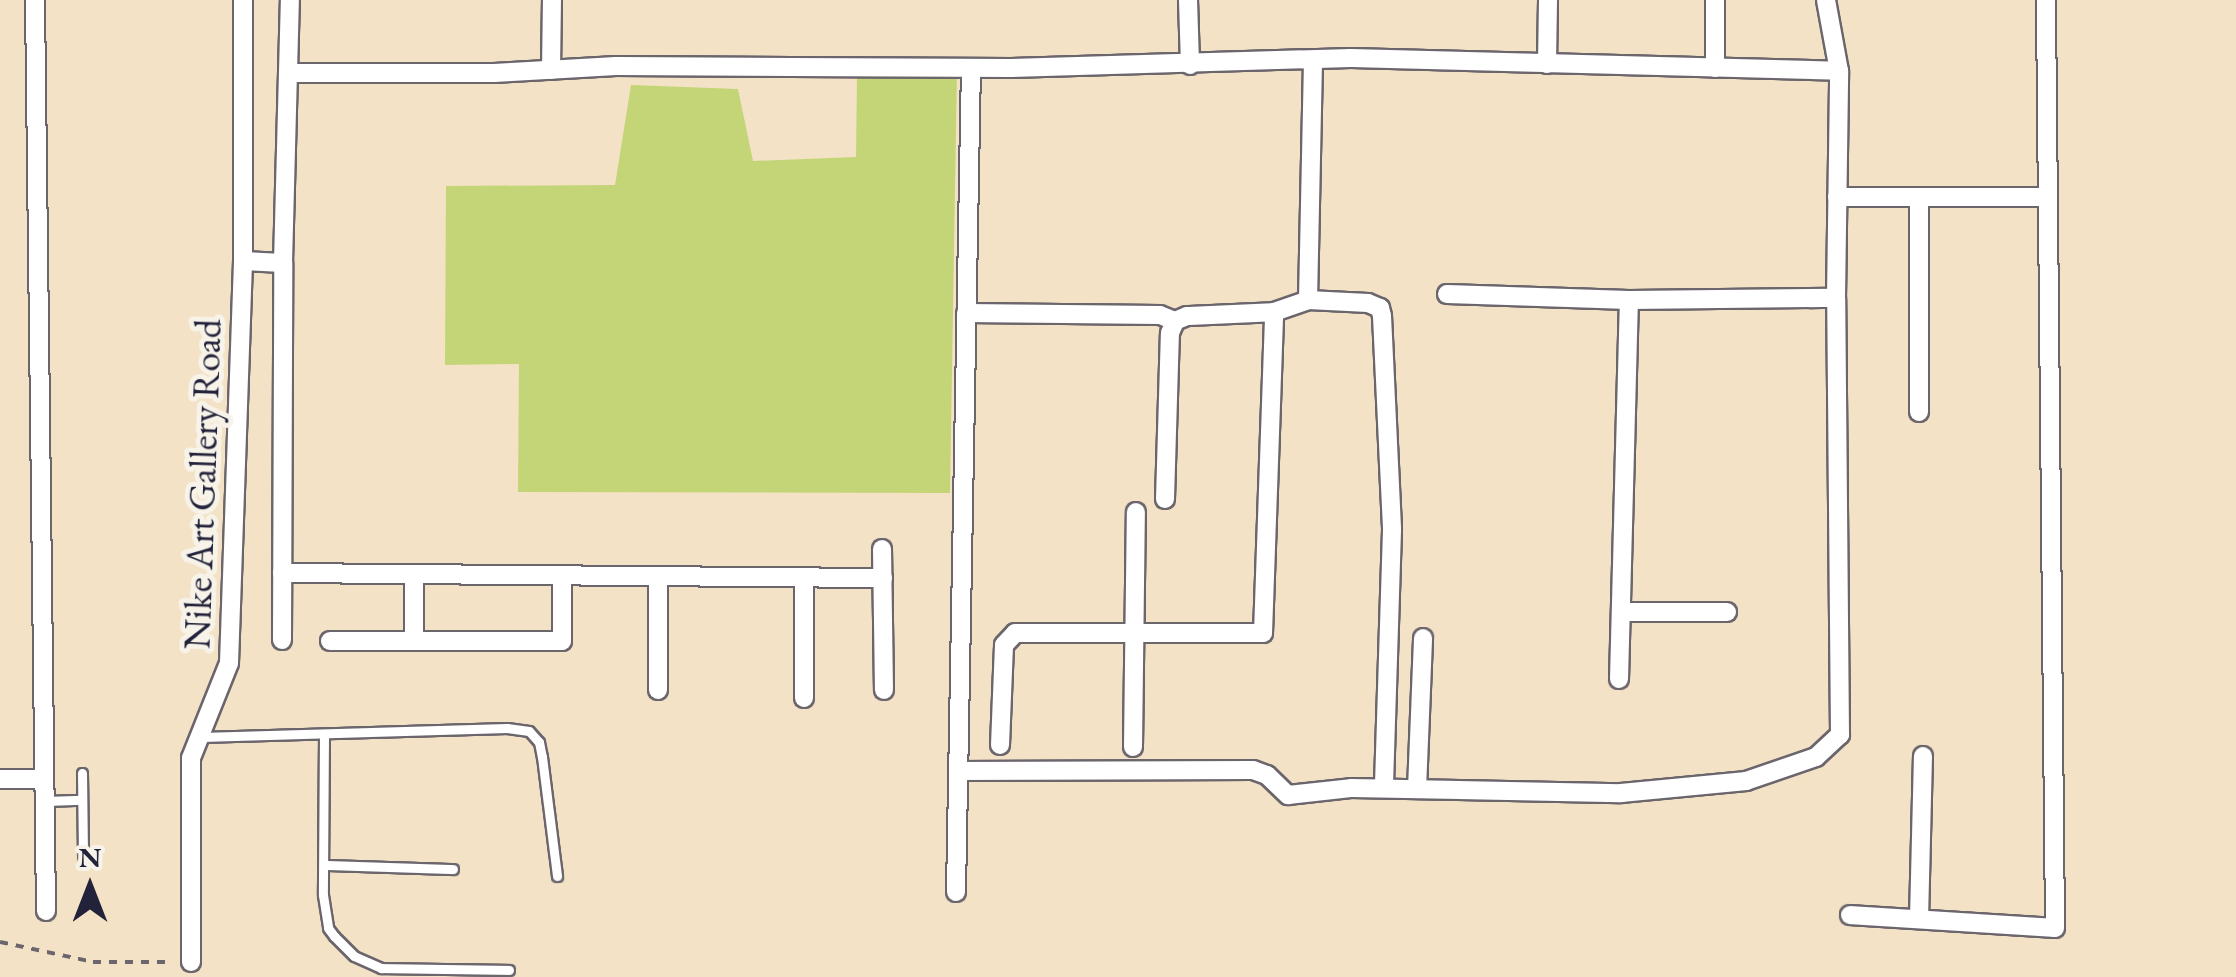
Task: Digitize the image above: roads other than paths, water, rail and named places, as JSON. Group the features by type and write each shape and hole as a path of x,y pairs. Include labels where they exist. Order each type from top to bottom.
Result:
{"street":[{"path":"35,0 46,910"},
{"name":"Nike Art Gallery Road","path":"191,962 191,762 229,663 243,261 243,0"},
{"path":"282,640 282,264 290,0"},
{"path":"551,70 552,0"},
{"path":"1188,0 1190,65"},
{"path":"1547,64 1548,0"},
{"path":"1715,0 1715,68"},
{"path":"958,772 1254,770 1267,775 1288,795 1384,788 1621,793 1746,781 1816,757 1840,735 1836,298 1839,72 1826,0"},
{"path":"1850,915 2055,928 2046,0"},
{"path":"289,73 616,66 1190,65 1351,58 1839,72"},
{"path":"1308,300 1313,62"},
{"path":"956,892 970,68"},
{"path":"1836,196 2045,197"},
{"path":"1919,198 1919,412"},
{"path":"243,261 282,264"},
{"path":"1448,294 1629,300 1836,298"},
{"path":"966,314 1160,314 1174,321 1187,316 1274,312 1308,300 1368,303 1380,308 1392,530 1384,788"},
{"path":"1619,679 1629,300"},
{"path":"1000,745 1007,638 1029,630 1263,633 1274,312"},
{"path":"1165,499 1170,332 1174,321"},
{"path":"1133,746 1136,512"},
{"path":"882,549 884,690"},
{"path":"282,573 883,578"},
{"path":"414,574 414,641"},
{"path":"330,641 562,641 562,575"},
{"path":"658,576 658,690"},
{"path":"804,578 804,698"},
{"path":"1621,612 1726,612"},
{"path":"1417,789 1423,638"},
{"path":"1919,919 1923,756"},
{"path":"0,779 42,779"}],"lane":[{"path":"200,738 506,728 529,731 538,742 542,758 556,876"},
{"path":"324,735 328,928 364,962 381,968 509,970"},
{"path":"82,773 83,856"},
{"path":"42,801 82,800"},
{"path":"324,864 453,869"}]}
